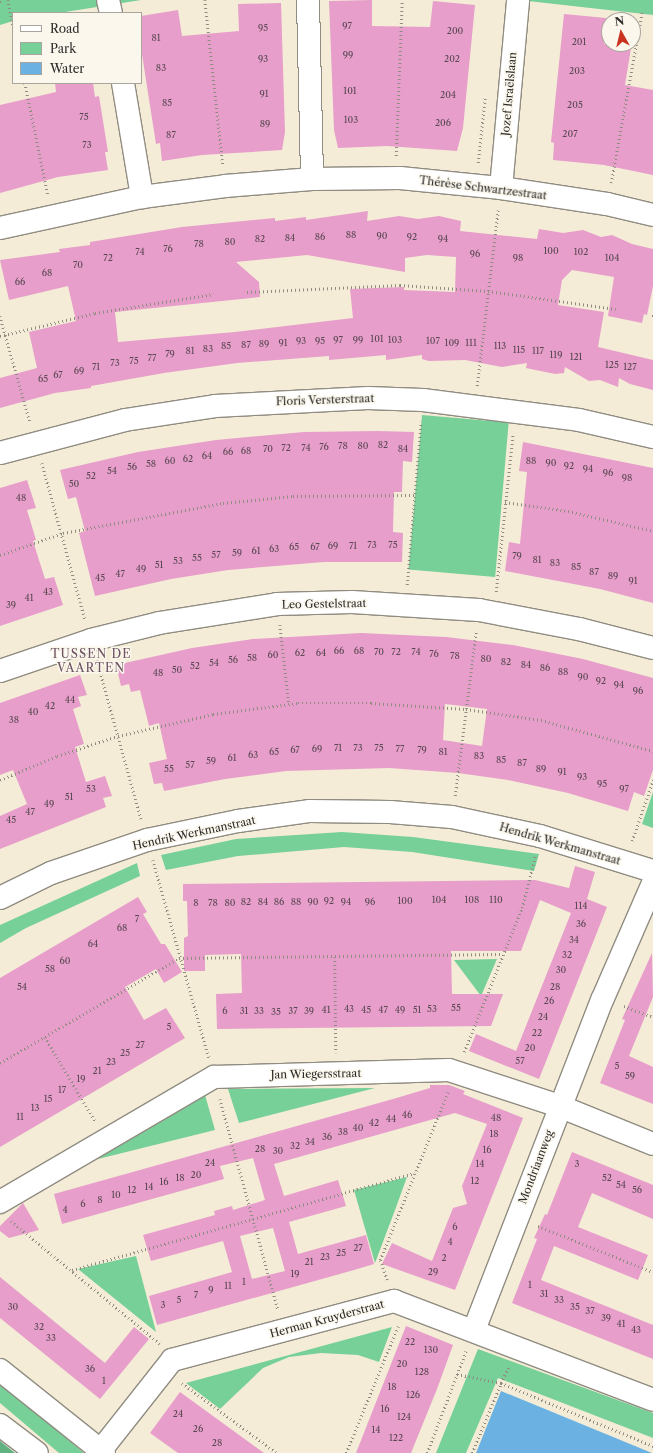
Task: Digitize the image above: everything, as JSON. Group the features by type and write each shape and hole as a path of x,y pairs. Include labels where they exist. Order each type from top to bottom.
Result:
{"street":[{"path":"108,0 111,12"},
{"path":"308,0 312,179"},
{"name":"Jozef Israëlslaan","path":"501,188 518,0"},
{"path":"123,84 142,197"},
{"name":"Thérèse Schwartzestraat","path":"0,228 142,197 225,186 312,179 395,178 501,188 607,204 653,215"},
{"name":"Floris Versterstraat","path":"0,453 125,420 215,406 360,398 423,400 475,406 579,420 653,437"},
{"name":"Leo Gestelstraat","path":"0,671 91,640 159,623 277,604 352,602 405,604 486,611 579,629 653,648"},
{"name":"Hendrik Werkmanstraat","path":"0,898 51,873 148,840 238,821 310,811 390,812 452,817 540,836 653,871"},
{"name":"Mondriaanweg","path":"474,1330 603,998 653,883"},
{"name":"Jan Wiegersstraat","path":"3,1209 105,1138 214,1077 449,1070 560,1106 653,1144"},
{"name":"Herman Kruyderstraat","path":"172,1360 394,1302 407,1305 474,1330 653,1400"},
{"path":"0,1370 102,1452 172,1360"},
{"path":"0,1425 37,1453"}],"path":[{"path":"8,0 12,21"},
{"path":"206,0 225,186"},
{"path":"395,178 402,0"},
{"path":"607,204 642,12"},
{"path":"25,84 52,216"},
{"path":"475,406 501,188"},
{"path":"247,292 400,285 488,291 616,309"},
{"path":"0,336 96,313 214,294"},
{"path":"405,604 423,400"},
{"path":"452,817 466,709 486,611 505,502 515,412"},
{"path":"0,555 63,533 223,503 293,496 415,495"},
{"path":"505,502 568,511 653,531"},
{"path":"277,604 289,704"},
{"path":"0,780 57,756 118,736 213,714 289,704 371,703 466,709 541,720 653,751"},
{"path":"625,862 653,780"},
{"path":"0,1063 179,958 503,954"},
{"path":"335,957 337,1074"},
{"path":"603,998 653,1018"},
{"path":"44,1037 105,1138"},
{"path":"72,1270 415,1173"},
{"path":"3,1209 72,1270 155,1338 172,1360 176,1378 277,1453"},
{"path":"517,1217 653,1272"},
{"path":"346,1453 407,1305"},
{"path":"427,1453 474,1330"},
{"path":"472,1453 517,1347"},
{"path":"457,1374 501,1383 653,1446"}],"green space":[{"path":"0,0 141,0 65,12 12,12 12,21 0,25"},
{"path":"528,0 653,0 653,15 641,14 641,12 626,12"},
{"path":"422,415 509,423 495,577 408,569"},
{"path":"653,792 653,828 642,824"},
{"path":"342,832 413,837 539,854 534,871 412,852 344,847 238,856 166,870 161,855 236,839"},
{"path":"137,863 140,876 26,928 0,943 0,925"},
{"path":"497,959 481,996 454,960"},
{"path":"375,1088 239,1123 228,1089"},
{"path":"205,1095 215,1130 94,1160"},
{"path":"407,1177 395,1210 375,1263 354,1190"},
{"path":"136,1256 156,1332 78,1269"},
{"path":"392,1327 379,1362 358,1355 321,1353 289,1357 263,1368 220,1409 186,1383"},
{"path":"478,1349 653,1413 653,1438 498,1378 466,1453 436,1453"},
{"path":"0,1383 84,1453 59,1453 0,1403"},
{"path":"0,1441 15,1453 0,1453"}],"water":[{"path":"501,1391 652,1453 476,1453"}],"building":[{"path":"372,0 372,26 430,27 433,1 475,5 463,128 457,151 387,146 338,148 334,130 329,1"},
{"path":"281,3 285,132 282,150 202,155 162,161 160,143 156,144 142,54 142,16 178,10 182,36 239,31 238,4"},
{"path":"564,14 601,18 601,52 630,52 625,85 653,90 653,175 604,165 553,160 554,143 551,142"},
{"path":"55,84 93,84 95,97 99,96 108,152 105,152 108,170 58,177 0,193 0,105 56,92"},
{"path":"368,211 367,221 399,216 418,219 439,216 461,221 460,231 537,239 539,229 563,233 583,230 601,237 612,235 632,244 653,249 653,286 647,315 644,314 642,323 608,316 614,277 572,270 562,280 558,305 604,312 598,347 653,360 653,390 630,384 619,378 618,387 600,380 589,381 565,367 564,373 555,374 526,368 527,363 502,367 465,360 429,361 422,359 422,355 386,360 386,355 329,360 329,356 237,363 164,373 91,386 91,388 55,393 0,408 0,378 37,368 29,332 76,321 68,286 9,300 0,260 60,252 59,249 90,245 90,242 182,227 275,218 275,221 306,217 306,220","holes":["307,255 405,272 405,258 427,255 456,257 455,292 404,290 404,287 350,289 353,318 235,332 118,342 115,312 260,297 259,282 236,262"]},
{"path":"304,432 414,432 412,462 403,461 402,492 394,492 393,532 403,533 402,562 324,562 228,570 171,579 95,596 79,533 85,531 76,497 68,499 60,470 138,452 216,440"},
{"path":"523,442 653,468 653,603 600,589 505,571 509,542 520,544 527,472 519,471"},
{"path":"27,480 36,508 27,510 36,540 33,541 45,579 54,577 63,605 0,626 0,488"},
{"path":"361,633 446,637 513,645 583,659 653,678 653,770 644,796 634,792 628,811 568,793 508,780 458,773 389,768 286,771 225,779 164,791 162,783 154,784 149,763 167,759 159,723 149,726 140,690 131,692 129,684 121,686 116,665 192,648 253,639","holes":["445,704 487,709 482,746 443,740"]},
{"path":"80,675 87,695 78,697 81,706 73,709 84,744 75,747 86,782 105,776 112,796 103,798 106,807 0,849 0,816 27,804 13,770 0,775 0,703"},
{"path":"575,866 595,872 587,899 607,907 539,1079 469,1051 476,1034 516,1051 571,913 540,900 521,951 451,951 452,994 503,994 491,1026 217,1029 216,994 242,993 241,954 205,955 205,971 184,971 184,938 188,936 187,901 183,901 183,884 535,880 569,888"},
{"path":"138,897 147,912 143,914 161,944 165,944 182,972 164,983 156,969 125,987 144,1020 166,1008 185,1038 0,1147 0,978"},
{"path":"652,953 653,997 629,1056 653,1067 653,1104 600,1083 625,1020 622,1019"},
{"path":"430,1085 449,1085 465,1091 463,1094 523,1118 455,1290 382,1264 392,1243 432,1261 453,1208 467,1204 462,1186 487,1124 455,1113 274,1164 284,1196 338,1180 346,1206 289,1222 298,1254 366,1235 374,1264 354,1270 157,1325 149,1296 232,1272 223,1241 151,1261 143,1235 215,1215 214,1211 232,1206 233,1210 265,1200 253,1158 220,1166 224,1179 62,1224 54,1194 430,1088","holes":["273,1228 285,1271 252,1279 240,1236"]},
{"path":"572,1152 653,1185 653,1219 592,1193 578,1227 648,1255 638,1280 554,1246 541,1280 653,1325 653,1359 512,1303 537,1239 534,1238 545,1214 547,1215"},
{"path":"23,1203 39,1230 9,1238 0,1231 0,1226"},
{"path":"0,1277 105,1363 134,1327 149,1339 100,1399 0,1318"},
{"path":"406,1326 453,1345 437,1389 411,1453 356,1453"},
{"path":"180,1392 264,1453 178,1453 150,1433"}],"district":[{"name":"TUSSEN DE VAARTEN","path":"91,661"}]}
